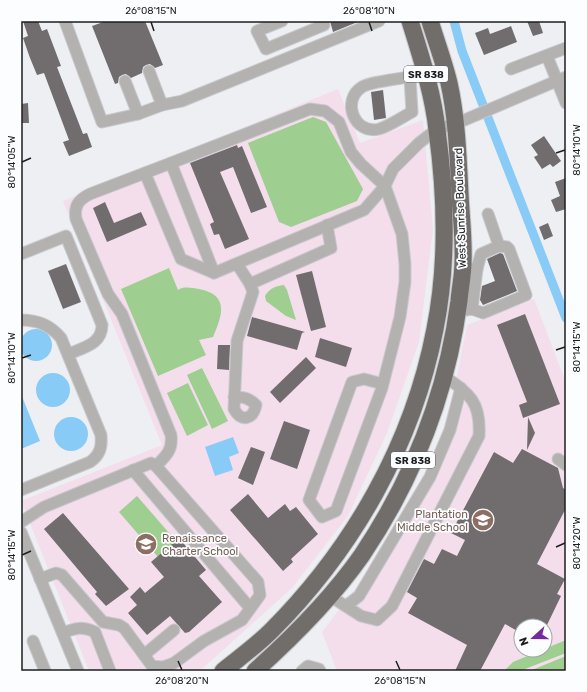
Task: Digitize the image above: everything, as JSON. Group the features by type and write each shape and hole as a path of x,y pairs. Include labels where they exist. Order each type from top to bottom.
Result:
{"highway":[{"name":"West Sunrise Boulevard","path":"223,671 269,632 315,583 344,544 372,497 402,439 418,397 435,329 443,263 444,198 437,129 418,76 410,21"},
{"name":"West Sunrise Boulevard","path":"255,671 284,645 330,596 362,555 395,498 421,445 439,399 455,331 465,309 470,268 458,147 449,82 430,21"},
{"path":"444,228 448,233 451,243 447,294 451,304 465,309"},
{"path":"315,583 330,596"}],"street":[{"path":"65,21 102,122 138,114 162,105 182,101 379,21"},
{"path":"282,21 257,31 266,49 324,25 322,21"},
{"path":"511,69 566,48"},
{"path":"547,56 562,79 566,102"},
{"path":"149,71 162,105"},
{"path":"418,76 412,112 379,129 365,128 357,123 353,117 352,98 356,92 369,84 418,76"},
{"path":"145,173 181,259 214,272 237,264 364,210 385,186 393,168 419,143 437,129 455,124 562,79"},
{"path":"125,81 138,114"},
{"path":"156,466 170,451 172,444 171,435 122,314 108,294 76,219 75,209 82,198 310,109 325,111 339,122 352,152 361,164 385,186 402,234 405,282 400,317 383,384 336,511 322,517 309,500 352,382 364,379 383,384"},
{"path":"171,163 214,272"},
{"path":"488,214 499,246"},
{"path":"250,284 331,248 327,225"},
{"path":"21,254 66,236 102,325 102,333 97,342 69,354"},
{"path":"465,309 484,313 526,295 507,247 499,246 481,254 470,268"},
{"path":"234,397 237,341 253,292 250,284 237,264"},
{"path":"21,320 41,322 54,330 61,338 69,354 101,435 100,450 96,458 90,462 21,490"},
{"path":"330,596 361,616 377,620 392,606 479,436 480,418 468,394 444,376"},
{"path":"346,606 359,596 430,477 450,430 461,388"},
{"path":"566,456 558,460 566,465"},
{"path":"21,522 44,507 151,463 156,466 258,582 260,595 242,620 204,641 174,663 151,668 144,655 119,624 103,622 62,575 56,573 40,579"},
{"path":"133,470 250,608"},
{"path":"21,532 78,671"},
{"path":"95,632 103,622"},
{"path":"63,633 76,627 86,628 95,632 110,671"},
{"path":"144,655 174,630"},
{"path":"33,641 45,671"},
{"path":"302,671 308,666 319,668 320,671"}],"shaded area":[{"path":"338,89 360,143 423,120 433,229 419,342 387,433 348,516 292,588 203,668 199,671 89,671 21,501 162,445 63,201"},
{"name":"Plantation Middle School","path":"534,299 566,383 566,671 337,671 322,632 382,554 420,485 449,416 467,325"}],"green space":[{"path":"313,117 326,122 363,189 357,201 291,227 279,222 248,143"},
{"path":"169,268 178,290 188,288 209,292 216,296 219,301 221,314 213,337 199,340 206,355 158,376 121,289"},
{"path":"284,285 287,290 296,320 286,316 266,301 265,296 268,291 275,287"},
{"path":"202,368 228,421 212,429 187,375"},
{"path":"188,383 208,425 187,436 167,393"},
{"path":"137,496 176,541 158,557 119,512"},
{"path":"566,640 566,653 520,671 504,671 513,662 523,658 553,658 553,645"},
{"path":"566,656 566,671 532,670"}],"water":[{"path":"33,329 39,329 48,333 52,345 48,357 39,361 33,361 24,357 20,348 20,342 24,333"},
{"path":"53,373 65,378 70,390 65,402 53,407 41,402 36,390 41,378"},
{"path":"21,394 40,441 21,449"},
{"path":"71,417 83,422 88,434 83,446 71,451 59,446 54,434 59,422"},
{"path":"233,437 239,453 229,457 233,470 215,476 205,447"}],"building":[{"path":"23,21 38,21 42,31 47,29 61,66 57,67 83,134 87,133 92,147 69,156 63,142 69,140 44,73 37,75 23,38 28,36"},
{"path":"106,21 145,21 163,65 155,68 150,64 146,65 143,67 142,73 131,78 126,74 122,75 119,77 118,83 115,84 92,26"},
{"path":"330,21 360,21 333,32"},
{"path":"527,21 539,21 543,33 533,36"},
{"path":"511,26 517,42 484,55 475,33 488,28 490,34"},
{"path":"383,90 386,118 374,120 371,92"},
{"path":"28,103 29,123 21,123 21,104"},
{"path":"544,136 561,161 553,167 550,164 542,169 534,157 538,155 531,145"},
{"path":"237,145 238,148 242,146 267,207 251,213 233,167 220,172 249,239 225,249 219,234 214,235 210,224 214,222 190,163"},
{"path":"566,178 566,209 556,212 551,200 560,196 555,182"},
{"path":"105,202 114,223 141,212 147,225 107,242 93,208"},
{"path":"548,223 553,236 544,240 539,227"},
{"path":"500,253 503,254 517,291 483,305 480,300 482,286 495,281 487,259"},
{"path":"66,264 81,302 63,309 48,271"},
{"path":"312,271 326,327 311,331 296,275"},
{"path":"525,314 560,404 523,418 519,405 527,402 497,325"},
{"path":"252,317 305,332 302,333 297,350 247,336"},
{"path":"320,338 352,348 346,367 315,357"},
{"path":"218,345 230,345 229,370 217,369"},
{"path":"306,357 316,368 280,403 270,392"},
{"path":"528,417 535,433 527,450"},
{"path":"284,421 310,430 297,469 270,459"},
{"path":"251,447 265,452 253,485 238,478"},
{"path":"522,449 558,468 563,488 566,490 566,508 537,564 565,579 557,594 561,596 550,618 513,618 513,628 505,624 480,671 455,671 467,645 408,613 417,598 407,592 424,559 434,564 442,549 457,556 465,540 451,533 494,452 513,463"},
{"path":"248,494 268,518 285,504 290,511 296,507 318,534 291,559 293,562 283,571 230,510"},
{"path":"63,513 129,589 106,606 95,594 97,592 44,529"},
{"path":"179,538 206,570 199,576 222,602 189,632 185,633 170,616 147,635 128,613 137,605 130,597 140,587 145,593 164,577 151,562"}],"waterway":[{"path":"454,21 462,51 566,318"}],"place":[{"name":"Plantation Middle School","path":"483,520"},
{"name":"Renaissance Charter School","path":"146,544"}]}
